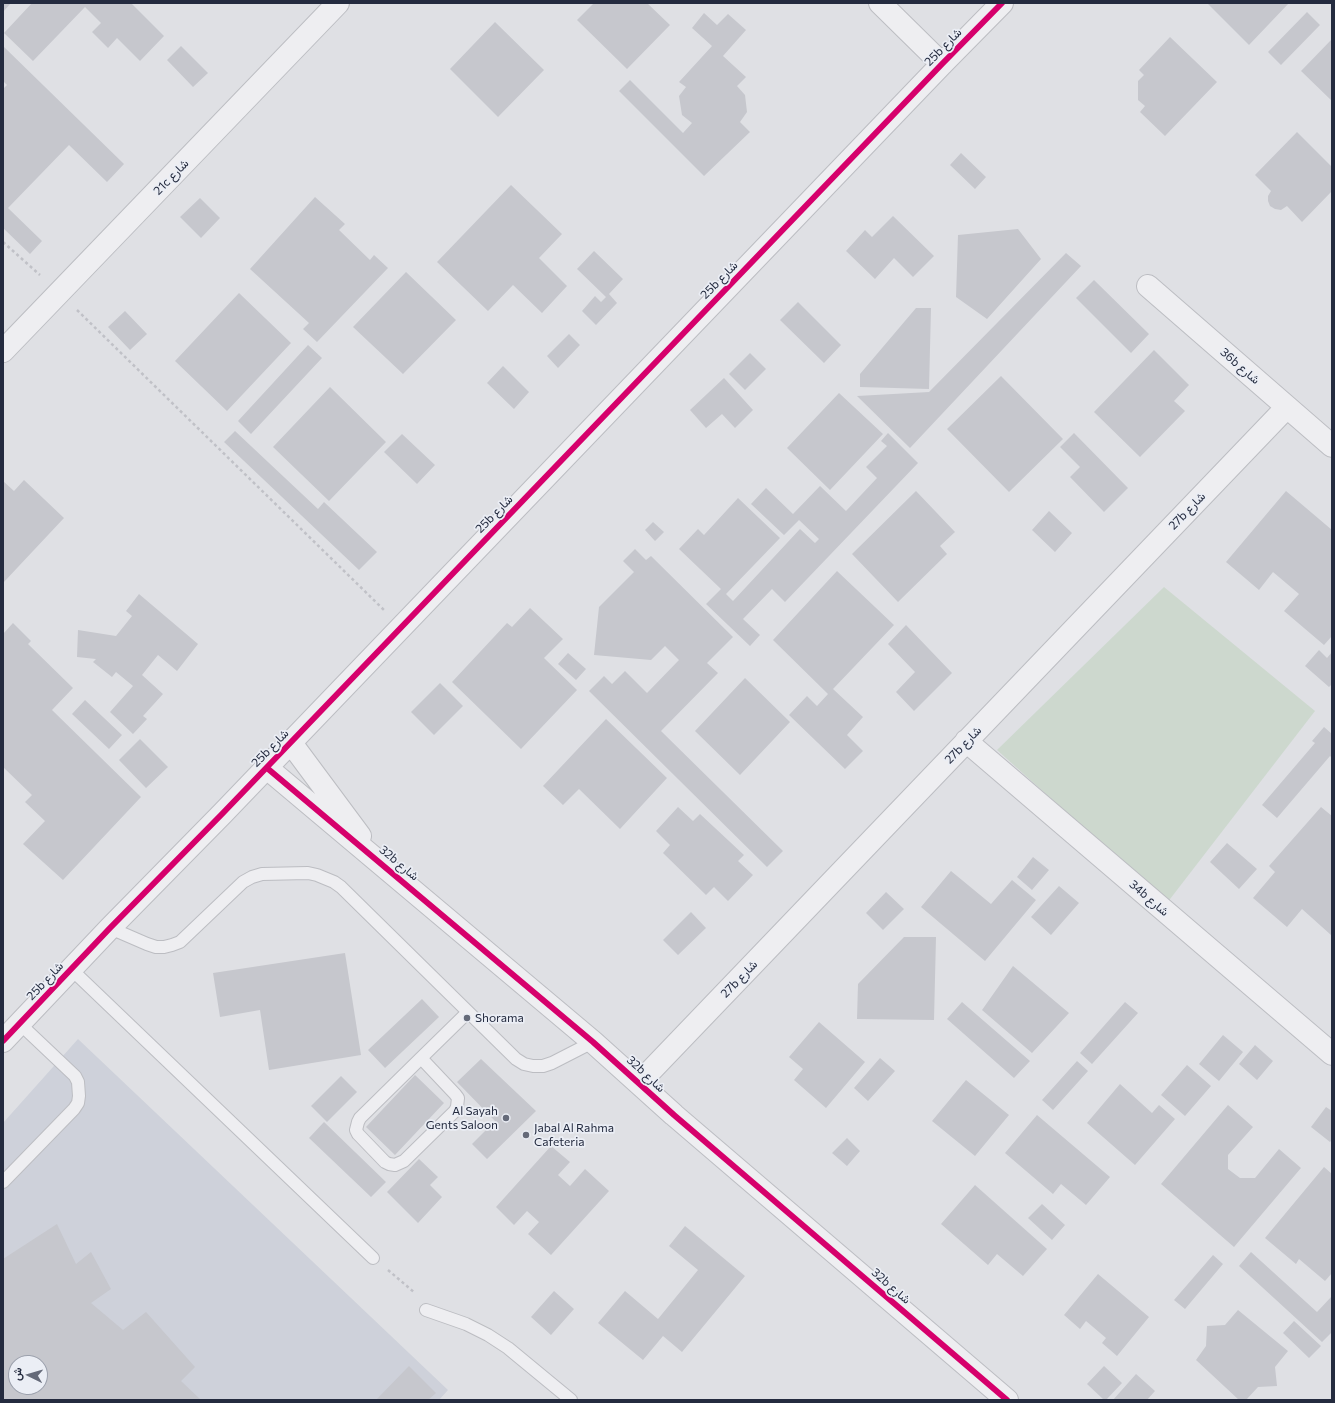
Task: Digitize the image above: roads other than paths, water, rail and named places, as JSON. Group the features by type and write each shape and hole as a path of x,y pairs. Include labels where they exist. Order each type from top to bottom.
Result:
{"street":[{"name":"21c شارع","path":"3,351 338,3"},
{"path":"880,3 942,64"},
{"name":"25b شارع","path":"3,1041 110,928 267,768 1002,3"},
{"name":"36b شارع","path":"1148,286 1332,446"},
{"name":"27b شارع","path":"639,1083 1287,407"},
{"name":"32b شارع","path":"291,742 352,824 374,857"},
{"name":"34b شارع","path":"966,742 1332,1054"},
{"name":"32b شارع","path":"267,768 593,1042 674,1115 1007,1400"}],"lane":[{"path":"110,928 156,947 172,945 180,942 243,882 252,876 262,874 308,873 317,875 326,878 341,887 468,1012 524,1064 543,1066 593,1042"},
{"path":"71,969 374,1258"},
{"path":"421,1058 458,1098 457,1107 455,1111 404,1161 395,1165 389,1164 385,1162 358,1134 356,1126 360,1118 421,1058 468,1012"},
{"path":"3,1182 74,1109 78,1103 79,1096 78,1082 74,1076 19,1023"},
{"path":"426,1310 488,1335 508,1348 571,1400"}],"place":[{"name":"Shorama","path":"467,1018"},
{"name":"Al Sayah Gents Saloon","path":"506,1118"},
{"name":"Jabal Al Rahma Cafeteria","path":"526,1135"}]}
